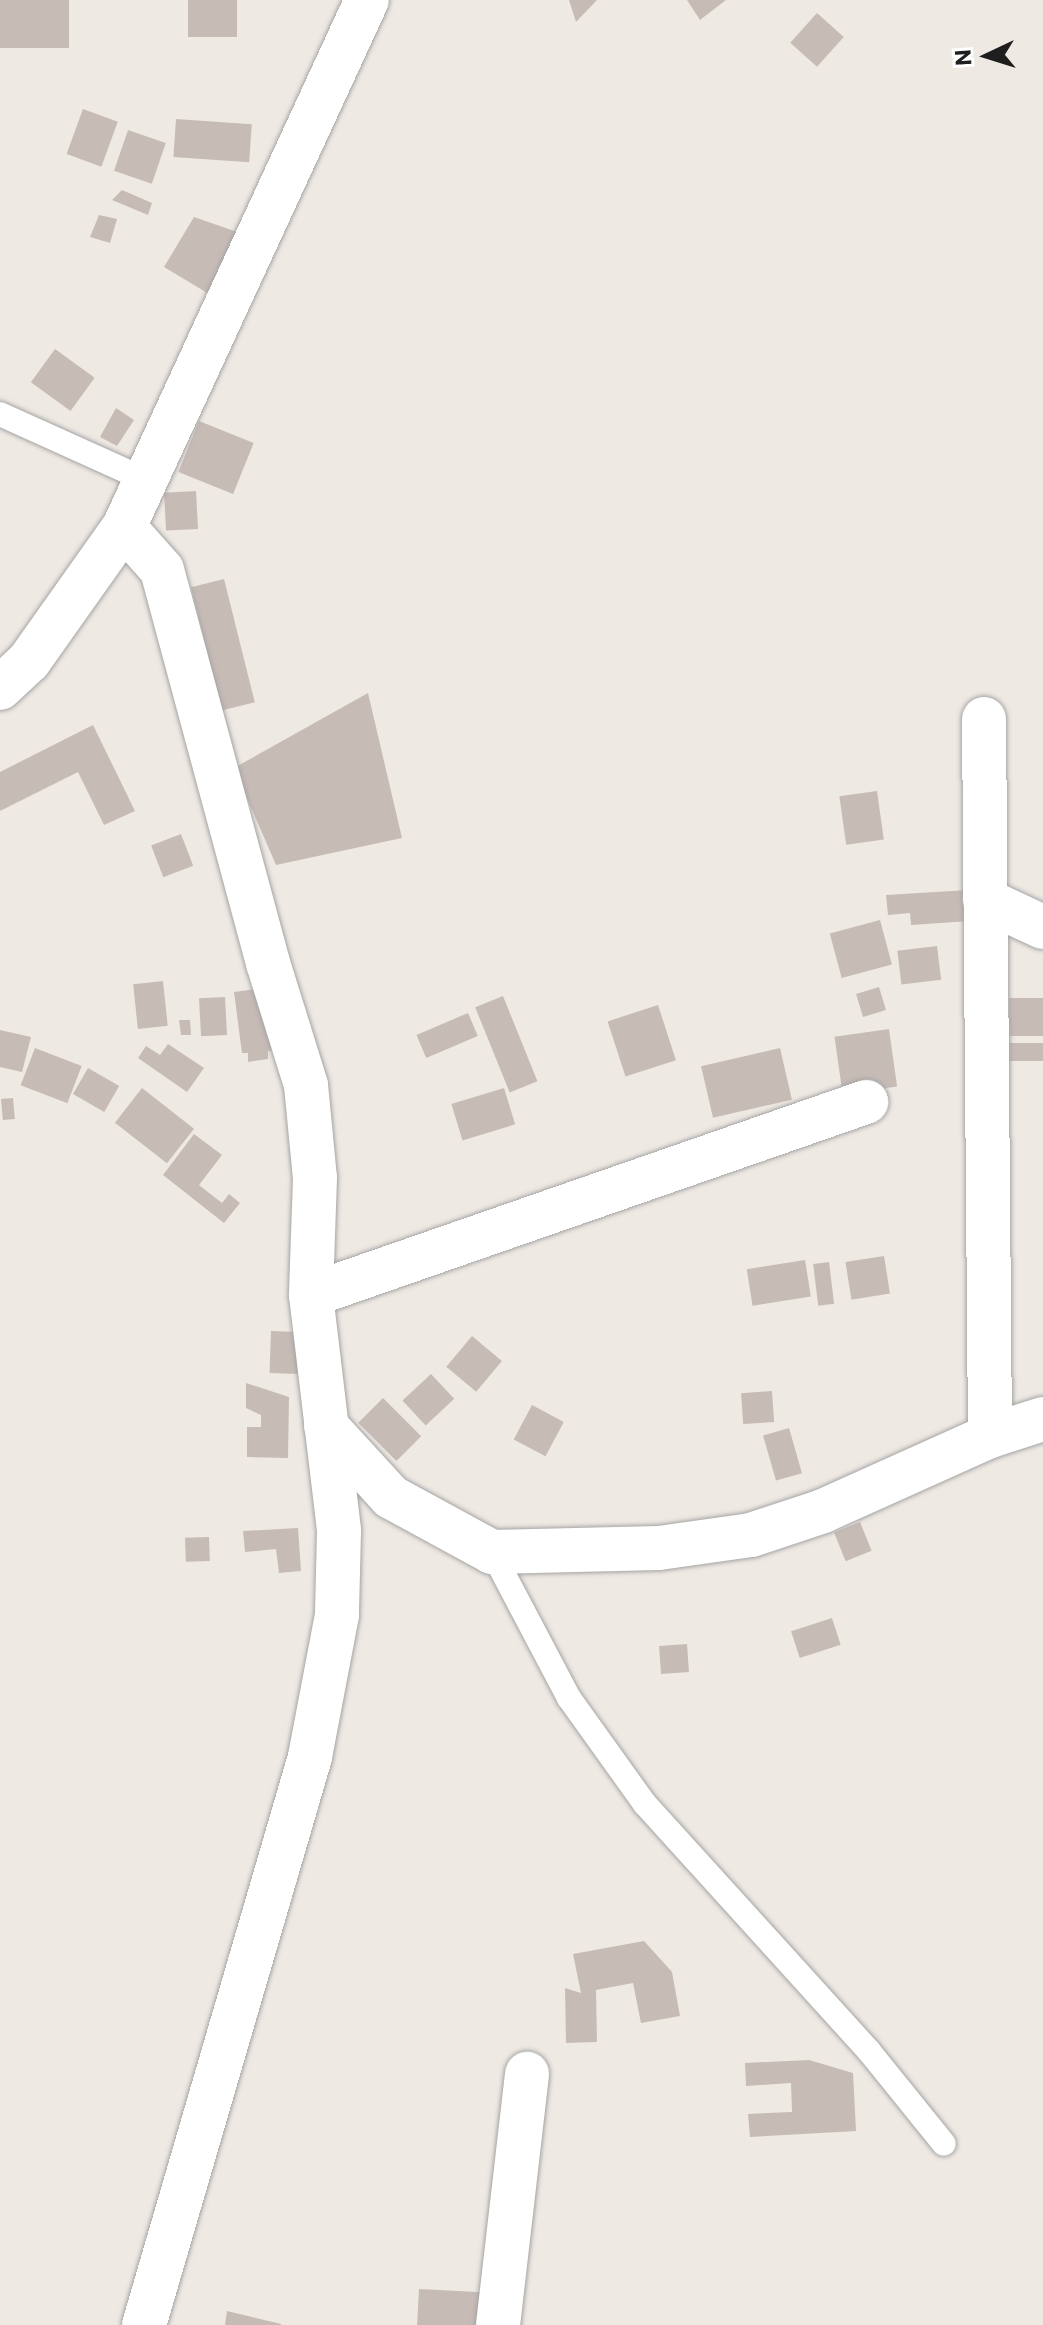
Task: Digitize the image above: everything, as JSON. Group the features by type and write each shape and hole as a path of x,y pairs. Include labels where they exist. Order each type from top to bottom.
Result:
{"street":[{"path":"0,688 29,661 124,527 367,0"},
{"path":"124,527 162,570 264,948 306,1085 315,1178 311,1295 339,1531 337,1615 310,1757 144,2325"},
{"path":"984,719 990,1436"},
{"path":"985,900 1043,927"},
{"path":"311,1295 866,1102"},
{"path":"326,1426 391,1497 492,1552 659,1548 751,1535 823,1511 990,1436 1043,1419"},
{"path":"498,2325 527,2074"}],"lane":[{"path":"0,414 144,479"},
{"path":"492,1552 569,1698 645,1804 869,2051 944,2144"}],"building":[{"path":"0,0 69,0 69,48 0,48"},
{"path":"188,0 237,0 237,37 188,37"},
{"path":"569,0 597,0 576,22"},
{"path":"687,0 726,0 700,20"},
{"path":"817,13 844,37 817,67 790,43"},
{"path":"83,109 118,122 101,167 67,154"},
{"path":"176,119 252,124 249,162 173,157"},
{"path":"128,130 166,143 152,184 114,171"},
{"path":"122,190 152,203 148,215 112,200"},
{"path":"99,215 117,219 110,243 90,237"},
{"path":"194,217 240,233 214,297 164,267"},
{"path":"55,349 95,378 71,411 31,382"},
{"path":"116,408 134,420 117,446 100,437"},
{"path":"199,421 254,443 233,494 178,472"},
{"path":"196,491 198,529 166,531 164,493"},
{"path":"224,579 255,702 222,710 191,587"},
{"path":"368,693 402,838 276,865 234,768"},
{"path":"93,725 135,811 104,825 78,772 0,811 0,772"},
{"path":"877,791 884,840 846,845 839,796"},
{"path":"181,834 193,866 163,877 151,845"},
{"path":"968,890 970,921 911,925 910,913 888,915 886,895"},
{"path":"880,920 892,964 842,978 830,933"},
{"path":"937,946 941,980 901,985 897,951"},
{"path":"163,981 168,1026 138,1029 133,984"},
{"path":"270,987 278,1050 268,1051 268,1059 248,1062 248,1053 242,1053 234,992"},
{"path":"879,987 886,1010 863,1017 856,994"},
{"path":"503,996 537,1081 510,1093 475,1007"},
{"path":"225,997 227,1035 201,1036 199,998"},
{"path":"1009,998 1043,998 1043,1036 1009,1036"},
{"path":"658,1005 676,1060 626,1077 608,1021"},
{"path":"468,1013 478,1036 426,1058 416,1035"},
{"path":"179,1020 190,1020 191,1035 181,1035"},
{"path":"889,1029 897,1086 843,1094 835,1037"},
{"path":"0,1030 31,1037 22,1072 0,1067"},
{"path":"1004,1043 1043,1043 1043,1061 1004,1061"},
{"path":"168,1044 204,1068 187,1092 138,1058 146,1046 160,1055"},
{"path":"35,1048 82,1066 67,1103 21,1085"},
{"path":"780,1048 792,1100 713,1118 701,1066"},
{"path":"88,1068 119,1086 104,1112 73,1094"},
{"path":"142,1088 194,1129 167,1163 115,1123"},
{"path":"504,1088 515,1124 463,1140 451,1104"},
{"path":"13,1098 15,1119 3,1120 1,1099"},
{"path":"194,1134 222,1155 199,1185 222,1203 229,1194 240,1203 224,1223 163,1175"},
{"path":"884,1256 890,1294 851,1300 845,1262"},
{"path":"805,1260 811,1297 753,1306 747,1269"},
{"path":"829,1262 834,1304 818,1306 813,1264"},
{"path":"271,1331 299,1332 298,1374 270,1373"},
{"path":"472,1336 502,1361 476,1392 446,1367"},
{"path":"431,1374 454,1399 426,1425 402,1401"},
{"path":"246,1383 289,1397 288,1458 247,1457 247,1427 261,1427 261,1415 246,1408"},
{"path":"772,1391 774,1422 743,1424 741,1393"},
{"path":"383,1398 421,1436 396,1461 358,1423"},
{"path":"532,1405 564,1422 545,1456 514,1439"},
{"path":"789,1428 802,1473 776,1481 763,1435"},
{"path":"860,1522 872,1551 846,1561 834,1532"},
{"path":"298,1528 301,1571 279,1573 276,1549 245,1552 243,1531"},
{"path":"209,1537 210,1561 186,1562 185,1538"},
{"path":"832,1618 841,1645 800,1658 791,1631"},
{"path":"687,1644 689,1672 661,1674 659,1646"},
{"path":"644,1941 672,1972 680,2016 641,2023 633,1983 596,1990 597,2042 566,2043 565,1988 581,1993 573,1954"},
{"path":"809,2060 853,2073 856,2131 750,2137 748,2114 792,2112 791,2083 746,2086 745,2063"},
{"path":"419,2289 482,2292 480,2325 417,2325"},
{"path":"227,2311 281,2324 281,2325 225,2325"}]}
